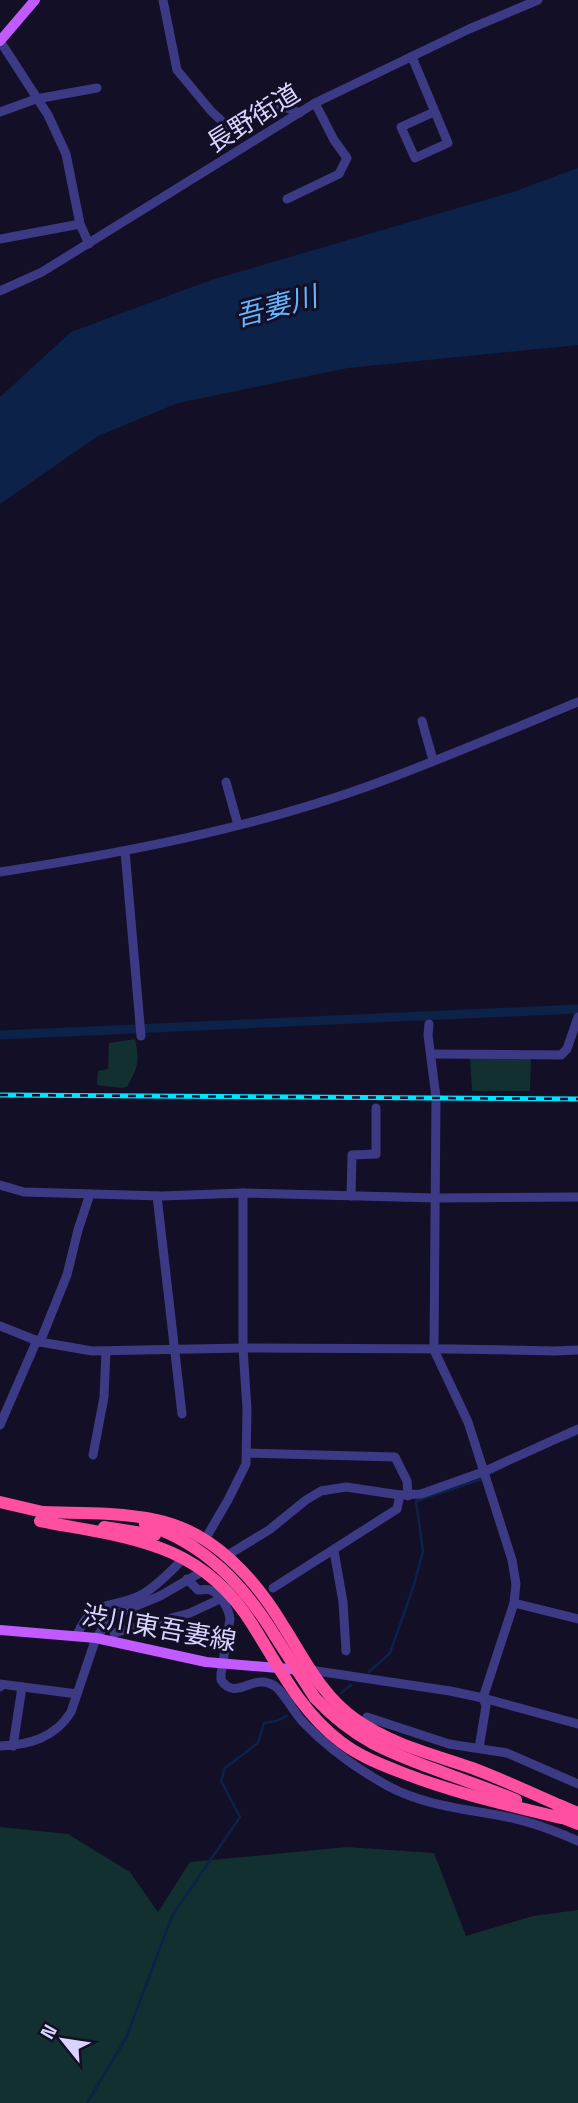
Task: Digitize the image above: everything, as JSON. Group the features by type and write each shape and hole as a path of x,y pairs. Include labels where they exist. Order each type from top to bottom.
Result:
{"highway":[{"path":"0,1502 41,1517 148,1543 175,1553 200,1568 235,1601 251,1622 302,1705 343,1744 361,1755 442,1787 563,1813 578,1813"},
{"path":"0,1510 140,1532 164,1538 206,1556 236,1581 250,1598 315,1698 348,1729 372,1745 397,1756 563,1813"},
{"path":"41,1517 134,1516 173,1524 198,1536 222,1552 255,1584 323,1689 340,1707 371,1730 395,1742 485,1773 563,1813 578,1824"}],"main road":[{"path":"0,41 35,0"},
{"name":"渋川東吾妻線","path":"0,1630 77,1635 222,1664 310,1670"}],"street":[{"path":"163,0 177,70 225,124 234,125 276,109 287,108 300,113"},
{"name":"長野街道","path":"0,291 42,272 89,244 315,103 469,29 538,0"},
{"path":"0,41 48,115 66,154 80,224 89,244"},
{"path":"412,57 448,143 415,158 401,127 434,112"},
{"path":"0,112 36,99 97,88"},
{"path":"287,199 339,174 347,158 334,140 315,103"},
{"path":"0,239 80,224"},
{"path":"0,872 125,851 238,825 366,787 578,702"},
{"path":"422,720 432,760"},
{"path":"226,782 238,825"},
{"path":"125,851 141,1036"},
{"path":"432,1054 561,1055 567,1049 578,1017"},
{"path":"429,1024 436,1097 434,1350 468,1422 512,1560 516,1584 514,1603 483,1698 486,1706 479,1748"},
{"path":"351,1196 352,1150 376,1154 376,1108"},
{"path":"0,1185 24,1192 157,1196 243,1194 578,1198"},
{"path":"0,1425 67,1275 90,1194"},
{"path":"207,1536 246,1464 243,1194"},
{"path":"157,1196 182,1414"},
{"path":"0,1326 39,1341 92,1351 174,1348 555,1352 578,1350"},
{"path":"93,1455 104,1396 106,1351"},
{"path":"232,1553 269,1530 321,1491 346,1486 404,1495 421,1494 484,1476 578,1429"},
{"path":"247,1453 395,1457 407,1481 397,1509 273,1588"},
{"path":"334,1551 343,1602 345,1651"},
{"path":"77,1635 82,1623 95,1609 141,1595 158,1584 181,1561"},
{"path":"0,1746 40,1740 55,1731 71,1712 101,1629 114,1615 160,1596 198,1574"},
{"path":"187,1579 195,1589 201,1591 206,1588 212,1591 229,1609 230,1619 221,1680 228,1687 241,1689 257,1681 277,1687 299,1718 338,1754 391,1788 430,1802 526,1821 578,1841"},
{"path":"114,1633 190,1613 220,1599"},
{"path":"514,1603 578,1619"},
{"path":"310,1670 380,1679 483,1698 578,1724"},
{"path":"0,1687 1,1684 77,1694"},
{"path":"13,1745 22,1686"},
{"path":"367,1717 449,1744 507,1754 578,1784"},
{"path":"446,1755 449,1744"},
{"path":"430,1802 434,1790"}],"green space":[{"path":"135,1039 137,1064 127,1087 97,1085 98,1071 108,1069 109,1043"},
{"path":"470,1057 531,1058 530,1091 472,1091"},
{"path":"0,1827 68,1834 130,1872 158,1912 190,1862 347,1847 434,1853 466,1936 533,1916 578,1910 578,2103 0,2103"}],"water":[{"name":"吾妻川","path":"578,168 578,345 348,368 178,403 98,436 0,504 0,397 71,332 211,280 513,192"}],"waterway":[{"path":"0,1035 578,1009"},
{"path":"564,1440 578,1434"},
{"path":"488,1475 504,1467"},
{"path":"369,1672 390,1653 414,1585 423,1551 416,1501 482,1479"},
{"path":"341,1693 351,1685"},
{"path":"87,2103 126,2038 172,1916 240,1817 221,1781 225,1768 258,1743 264,1723 287,1716"}],"railway":[{"path":"0,1095 578,1099"}]}
